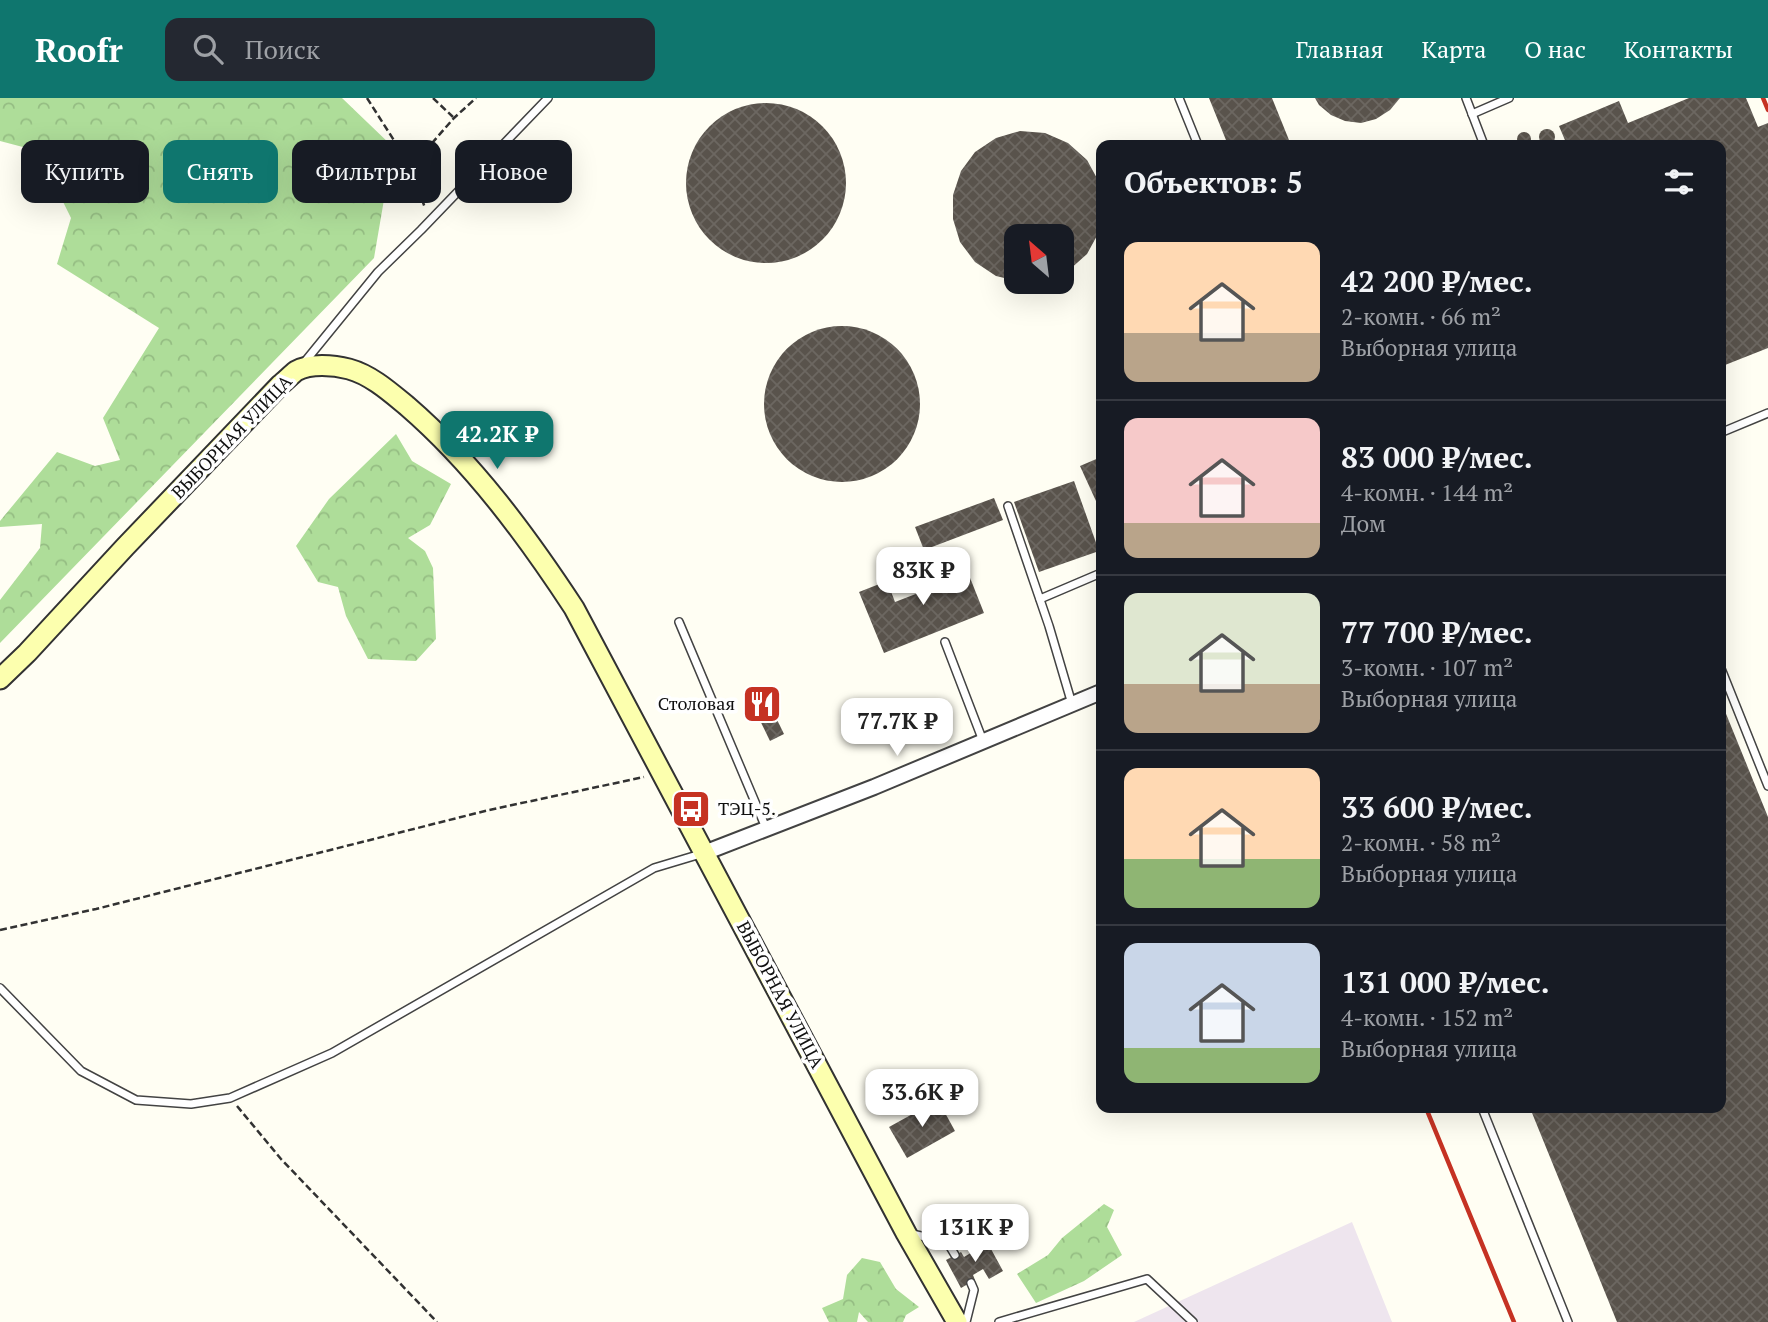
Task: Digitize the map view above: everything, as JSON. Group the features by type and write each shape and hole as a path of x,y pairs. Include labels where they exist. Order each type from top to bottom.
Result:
{"main road":[{"name":"ВЫБОРНАЯ УЛИЦА","path":"1,677 27,653 270,395 298,370 333,366 351,369 383,386 426,422 464,460 540,556 573,608 906,1233 957,1322"}],"street":[{"path":"704,853 874,787 1096,694"}],"lane":[{"path":"298,370 379,272 548,98"},
{"path":"1179,98 1196,140"},
{"path":"1466,98 1482,140"},
{"path":"1472,114 1509,98"},
{"path":"1726,430 1768,413"},
{"path":"1007,506 1040,599 1072,704"},
{"path":"1040,599 1096,575"},
{"path":"678,622 766,828"},
{"path":"945,642 983,741"},
{"path":"1726,681 1768,786"},
{"path":"0,989 81,1071 136,1100 191,1104 230,1098 332,1053 654,868 704,853"},
{"path":"1484,1113 1568,1322"},
{"path":"906,1233 943,1241 955,1255"},
{"path":"999,1322 1147,1279 1193,1322"},
{"path":"966,1322 974,1290 971,1283"}],"path":[{"path":"367,98 394,140"},
{"path":"433,98 454,118"},
{"path":"435,140 476,98"},
{"path":"423,203 430,222"},
{"path":"0,930 96,909 489,810 662,773"},
{"path":"230,1098 281,1158 438,1322"}],"shaded area":[{"path":"1352,1222 1392,1322 1134,1322"}],"green space":[{"path":"0,98 342,98 386,140 292,140 292,203 383,203 374,258 0,643 0,600 40,548 42,524 0,527 0,521 57,452 95,466 120,460 103,418 159,328 57,264 71,218 64,203 149,203 149,140 21,140 21,147 0,141"},
{"path":"396,434 412,461 451,484 430,525 408,538 425,551 433,568 436,639 416,661 368,659 346,616 338,587 318,582 296,546 329,499"},
{"path":"1104,1204 1114,1210 1107,1227 1122,1255 1084,1281 1036,1303 1017,1274 1048,1255 1062,1238"},
{"path":"862,1258 880,1262 896,1289 919,1307 906,1315 903,1322 868,1322 859,1312 857,1322 829,1322 822,1308 843,1299 847,1275"}],"building":[{"path":"1209,98 1272,98 1289,140 1226,140"},
{"path":"1315,98 1400,98 1390,110 1376,119 1361,123 1345,121 1331,115"},
{"path":"1689,98 1746,98 1758,127 1768,123 1768,348 1726,365 1726,140 1565,140 1559,126 1619,101 1628,123"},
{"path":"766,103 797,109 823,126 840,152 846,183 840,214 823,240 797,257 766,263 735,257 709,240 692,214 686,183 692,152 709,126 735,109"},
{"path":"1544,129 1550,129 1555,134 1555,140 1539,140 1539,134"},
{"path":"1020,131 1045,133 1068,143 1087,160 1096,176 1096,238 1087,254 1074,266 1074,224 1004,224 1004,278 996,276 975,262 960,242 953,219 953,195 961,171 975,152 996,138"},
{"path":"1519,134 1529,134 1531,140 1517,140"},
{"path":"842,326 872,332 897,349 914,374 920,404 914,434 897,459 872,476 842,482 812,476 787,459 770,434 764,404 770,374 787,349 812,332"},
{"path":"1096,459 1096,501 1080,466"},
{"path":"1074,481 1096,543 1096,552 1039,572 1014,502"},
{"path":"994,498 1003,520 924,550 915,527"},
{"path":"959,550 984,613 884,653 859,592 887,581 895,602 939,585 934,573 950,566 945,556"},
{"path":"765,695 784,734 770,741 751,702"},
{"path":"1726,714 1768,817 1768,1322 1617,1322 1532,1113 1726,1113"},
{"path":"938,1100 955,1131 907,1158 889,1127"},
{"path":"985,1238 1003,1271 989,1279 983,1269 973,1275 975,1280 961,1288 946,1260 961,1252 964,1257 974,1251 971,1245"}],"railway":[{"path":"1763,98 1768,110"},
{"path":"1428,1113 1514,1322"}],"place":[{"name":"Столовая","path":"762,704"},
{"name":"ТЭЦ-5.","path":"691,809"}]}
